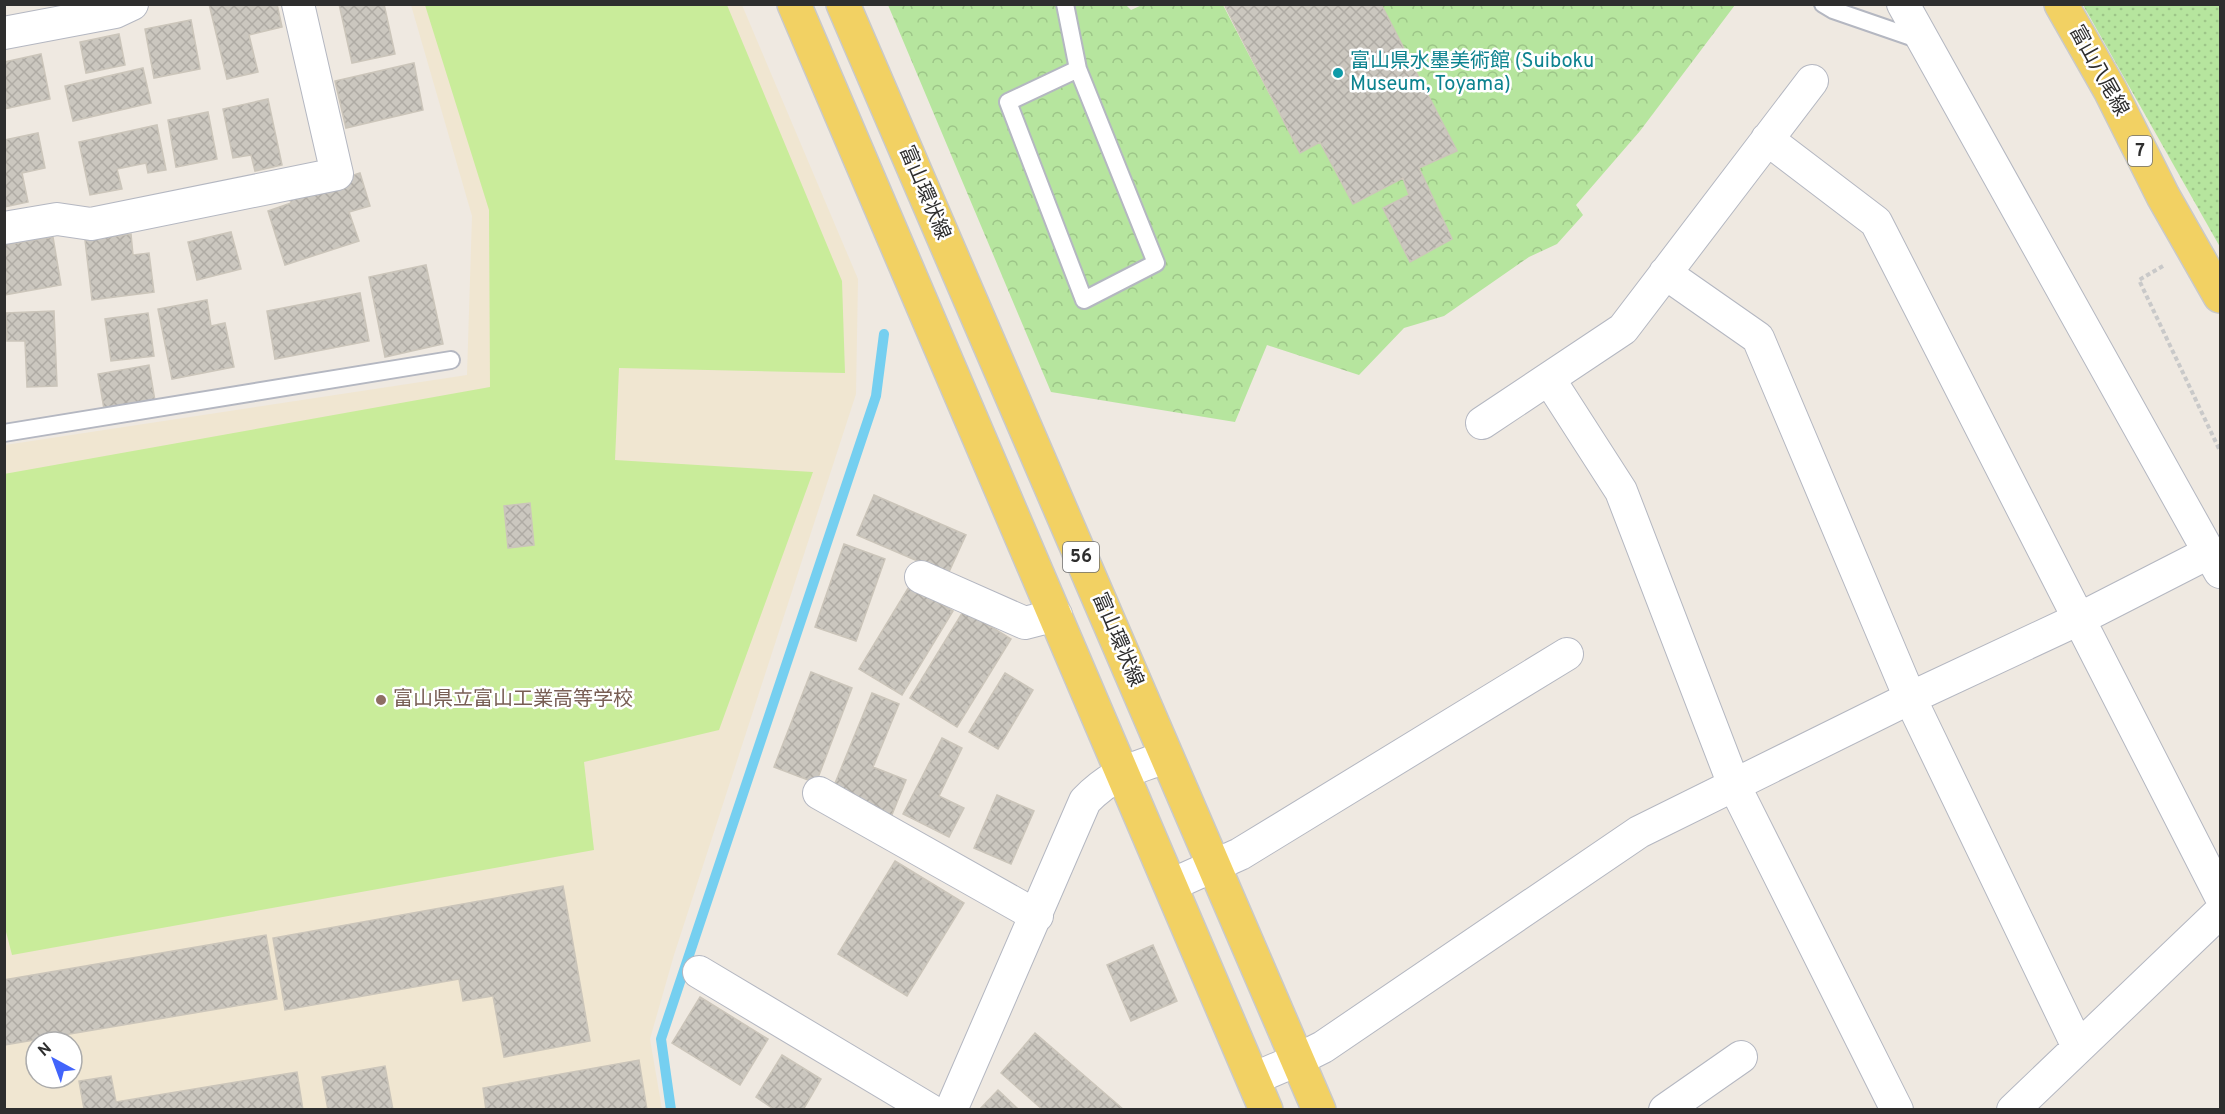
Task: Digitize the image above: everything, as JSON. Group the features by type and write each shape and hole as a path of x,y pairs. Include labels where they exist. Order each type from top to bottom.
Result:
{"main road":[{"name":"56","path":"794,4 1266,1110"},
{"name":"富山環状線","path":"843,4 1319,1110"},
{"name":"富山八尾線","path":"2061,4 2110,90 2163,196 2220,296"}],"street":[{"path":"4,33 115,12 132,4"},
{"path":"4,228 57,219 91,224 337,174 298,4"},
{"path":"1253,1079 1323,1047 1639,832 1910,698 2080,618 2215,562 1903,4"},
{"path":"1482,423 1623,329 1812,81"},
{"path":"1767,139 1876,222 2220,895"},
{"path":"1665,273 1758,338 1910,698 2078,1047"},
{"path":"1549,379 1621,490 1734,785 1897,1110"},
{"path":"921,577 1025,623 1056,615"},
{"path":"1171,885 1240,854 1567,654"},
{"path":"951,1110 1085,801 1097,789 1123,771 1167,757"},
{"path":"819,793 1037,916"},
{"path":"2013,1110 2220,912"},
{"path":"699,972 930,1110"},
{"path":"1665,1110 1741,1057"}],"lane":[{"path":"1065,4 1078,69 1156,263 1084,300 1008,102 1078,69"},
{"path":"1823,4 1833,10 1924,41"},
{"path":"4,433 451,360"}],"path":[{"path":"2172,261 2139,279 2220,451"}],"shaded area":[{"name":"富山県立富山工業高等学校","path":"411,5 742,5 858,279 856,394 674,955 650,1039 662,1109 5,1110 5,445 467,375 472,216"}],"green space":[{"path":"1125,4 1131,10 1142,5 1223,5 1300,153 1320,142 1353,203 1403,178 1409,195 1383,208 1410,261 1452,239 1419,168 1457,151 1381,5 1735,5 1640,131 1576,205 1583,215 1557,244 1529,257 1444,316 1404,328 1359,375 1267,345 1235,422 1051,392 888,5"},
{"name":"富山県立富山工業高等学校","path":"425,5 727,5 842,281 845,373 619,368 615,460 813,472 719,730 584,762 594,850 12,955 4,924 4,474 490,387 489,210"},
{"path":"2083,5 2220,5 2220,247"}],"building":[{"path":"209,4 277,4 282,27 249,35 258,72 227,79"},
{"path":"339,4 384,4 395,54 352,63"},
{"name":"富山県水墨美術館 (Suiboku Museum, Toyama)","path":"1224,4 1381,4 1457,151 1419,168 1452,239 1410,262 1383,208 1409,195 1403,178 1353,204 1320,142 1300,153"},
{"path":"191,20 200,69 154,78 145,29"},
{"path":"119,34 125,65 86,73 80,42"},
{"path":"41,54 50,99 4,109 4,62"},
{"path":"414,63 423,110 346,128 335,81"},
{"path":"143,68 151,103 73,121 65,86"},
{"path":"268,99 282,165 255,171 251,155 233,158 223,109"},
{"path":"208,112 217,159 176,167 168,120"},
{"path":"157,125 166,170 148,173 146,163 117,169 122,189 90,195 79,142"},
{"path":"38,133 45,168 22,173 28,202 4,207 4,140"},
{"path":"360,173 370,206 349,212 359,241 285,265 268,211 291,203 289,196"},
{"path":"231,232 241,269 197,280 188,242"},
{"path":"131,234 133,255 149,253 154,292 92,300 85,240"},
{"path":"53,237 61,285 4,295 4,245"},
{"path":"426,265 443,344 385,357 369,277"},
{"path":"360,293 369,341 275,359 267,311"},
{"path":"207,300 211,326 225,323 234,367 172,379 158,309"},
{"path":"54,311 57,386 27,387 25,341 7,341 6,313"},
{"path":"148,313 154,356 111,361 105,319"},
{"path":"149,365 155,401 104,409 98,374"},
{"path":"874,495 966,535 948,574 857,535"},
{"path":"530,503 534,545 508,548 504,506"},
{"path":"844,544 885,559 856,641 815,627"},
{"path":"910,585 953,611 902,695 859,669"},
{"path":"964,610 1011,639 957,727 910,698"},
{"path":"811,672 852,688 816,783 774,767"},
{"path":"1005,673 1033,690 998,749 969,732"},
{"path":"872,693 899,704 873,767 906,780 891,817 831,793"},
{"path":"942,738 962,748 939,796 964,808 949,837 903,814"},
{"path":"997,795 1034,811 1011,864 974,848"},
{"path":"895,861 964,903 907,996 838,954"},
{"path":"563,886 590,1041 504,1057 493,996 463,1001 459,979 285,1010 273,938"},
{"path":"266,935 277,999 84,1032 24,1030 24,1042 4,1045 4,980"},
{"path":"1153,945 1177,1001 1131,1021 1107,965"},
{"path":"700,997 768,1039 740,1085 672,1043"},
{"path":"1035,1033 1124,1110 1043,1110 1001,1073"},
{"path":"782,1055 821,1079 803,1110 775,1110 756,1097"},
{"path":"639,1060 647,1110 486,1110 483,1088"},
{"path":"385,1066 393,1110 328,1110 322,1077"},
{"path":"297,1072 303,1110 80,1110 84,1109 81,1090 84,1090 84,1080 111,1076 116,1102"},
{"path":"998,1090 1019,1110 979,1110"}],"waterway":[{"path":"671,1110 661,1039 876,396 884,334"}],"place":[{"name":"富山県水墨美術館 (Suiboku Museum, Toyama)","path":"1338,73"},
{"name":"富山県立富山工業高等学校","path":"381,700"}]}
